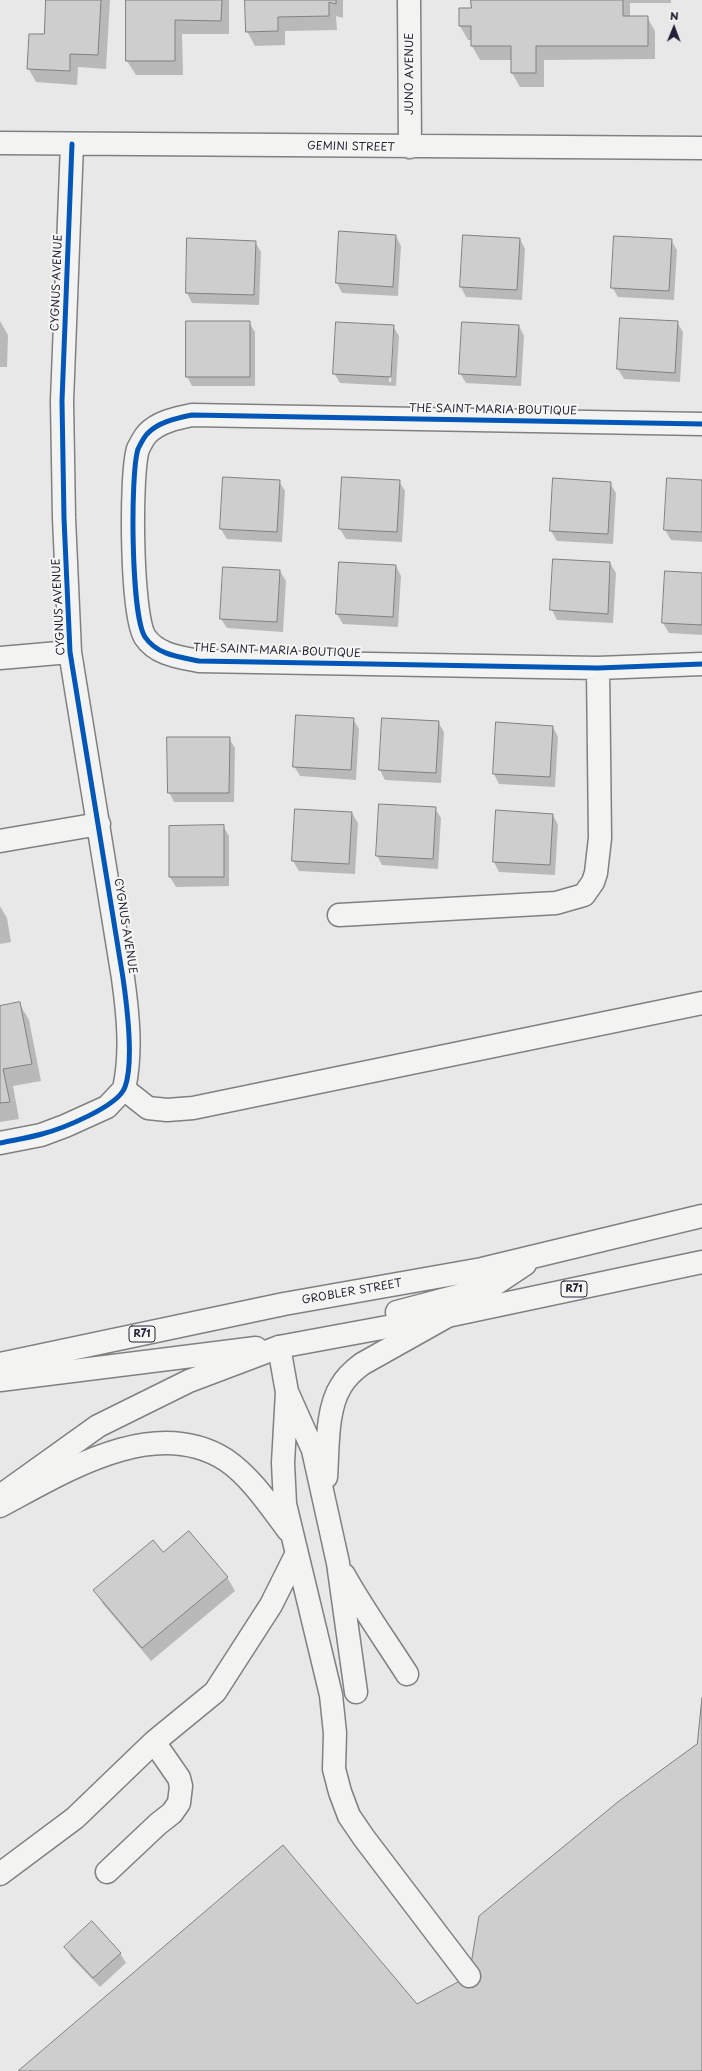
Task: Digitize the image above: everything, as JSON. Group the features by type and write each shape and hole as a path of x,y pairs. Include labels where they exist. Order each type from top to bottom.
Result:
{"street":[{"name":"JUNO AVENUE","path":"409,0 410,148"},
{"name":"GEMINI STREET","path":"0,143 410,148 702,148"},
{"name":"CYGNUS AVENUE","path":"72,144 62,401 64,518 70,652 127,1012 128,1071 124,1089"},
{"name":"THE SAINT MARIA BOUTIQUE","path":"702,424 192,415 160,424 147,434 138,449 135,474 134,542 136,604 144,636 153,646 164,653 199,661 598,668 702,664"},
{"path":"0,658 70,652"},
{"path":"339,915 556,903 576,899 589,890 596,873 600,838 598,668"},
{"path":"0,841 98,824"},
{"path":"0,1143 41,1135 65,1126 106,1107 124,1089 148,1108 167,1110 193,1108 702,1003"},
{"name":"GROBLER STREET","path":"0,1364 284,1304 482,1269 702,1216"},
{"path":"0,1380 241,1348 279,1347 316,1332 469,1294 495,1284 536,1257"},
{"name":"R71","path":"0,1496 98,1426 189,1381 279,1347 447,1316 702,1262"},
{"path":"324,1504 333,1405 340,1387 351,1373 362,1364 447,1316"},
{"path":"279,1347 287,1392 283,1478 285,1504 331,1695 335,1733 334,1768 340,1792 349,1816 364,1838 469,1976"},
{"path":"287,1392 309,1438 338,1563 356,1692"},
{"path":"0,1506 68,1470 102,1455 144,1445 184,1445 196,1447 225,1460 247,1479 295,1546"},
{"path":"0,1874 75,1818 154,1742 215,1692 271,1606 295,1546"},
{"path":"338,1563 367,1614 391,1647 407,1674"},
{"path":"107,1872 158,1824 172,1813 179,1802 181,1786 179,1778 154,1742"}],"building":[{"path":"46,0 101,0 98,55 70,54 70,71 27,69 29,34 44,34"},
{"path":"126,0 222,0 221,21 175,20 175,61 126,61"},
{"path":"245,0 336,0 336,4 329,2 329,16 278,17 278,31 246,32"},
{"path":"471,0 623,0 623,16 648,16 648,46 536,46 536,73 511,73 511,46 471,46 471,26 459,26 459,8 471,8"},
{"path":"339,231 396,235 393,287 336,283"},
{"path":"463,235 520,238 517,290 460,287"},
{"path":"614,236 672,239 669,291 611,288"},
{"path":"187,238 256,241 254,295 186,293"},
{"path":"620,318 678,321 675,373 617,369"},
{"path":"186,321 250,321 250,377 186,377"},
{"path":"336,322 394,325 391,377 333,374"},
{"path":"462,322 519,325 516,377 459,374"},
{"path":"223,477 280,480 277,532 220,529"},
{"path":"342,477 400,480 397,532 339,529"},
{"path":"553,478 611,482 608,534 550,531"},
{"path":"667,478 702,480 702,532 664,530"},
{"path":"553,559 610,562 608,614 550,610"},
{"path":"339,562 396,565 393,617 336,614"},
{"path":"223,567 280,570 277,622 220,619"},
{"path":"665,571 702,573 702,625 662,623"},
{"path":"296,715 354,718 351,770 293,767"},
{"path":"382,718 439,721 436,773 379,770"},
{"path":"496,722 553,726 550,777 493,774"},
{"path":"167,737 230,737 229,793 168,793"},
{"path":"379,804 436,807 433,859 376,856"},
{"path":"295,809 352,812 349,864 292,861"},
{"path":"496,810 553,814 550,865 493,862"},
{"path":"224,825 224,877 169,877 169,826"},
{"path":"20,1002 32,1064 3,1069 10,1102 0,1103 0,1006"},
{"path":"189,1531 228,1577 142,1648 93,1590 153,1540 163,1552"},
{"path":"702,1698 702,2071 18,2071 283,1845 417,2004 469,1976 479,1916 619,1801 697,1744"},
{"path":"92,1921 121,1953 93,1978 64,1947"}],"cycle path":[{"path":"0,1143 32,1137 51,1131 75,1122 101,1109 120,1095 125,1087 129,1063 129,1034 123,978 70,652 64,518 62,401 72,144"},
{"path":"702,424 192,415 174,419 157,426 143,439 138,449 135,464 133,514 133,544 140,624 145,637 150,643 156,648 169,654 199,661 598,668 702,664"}]}
